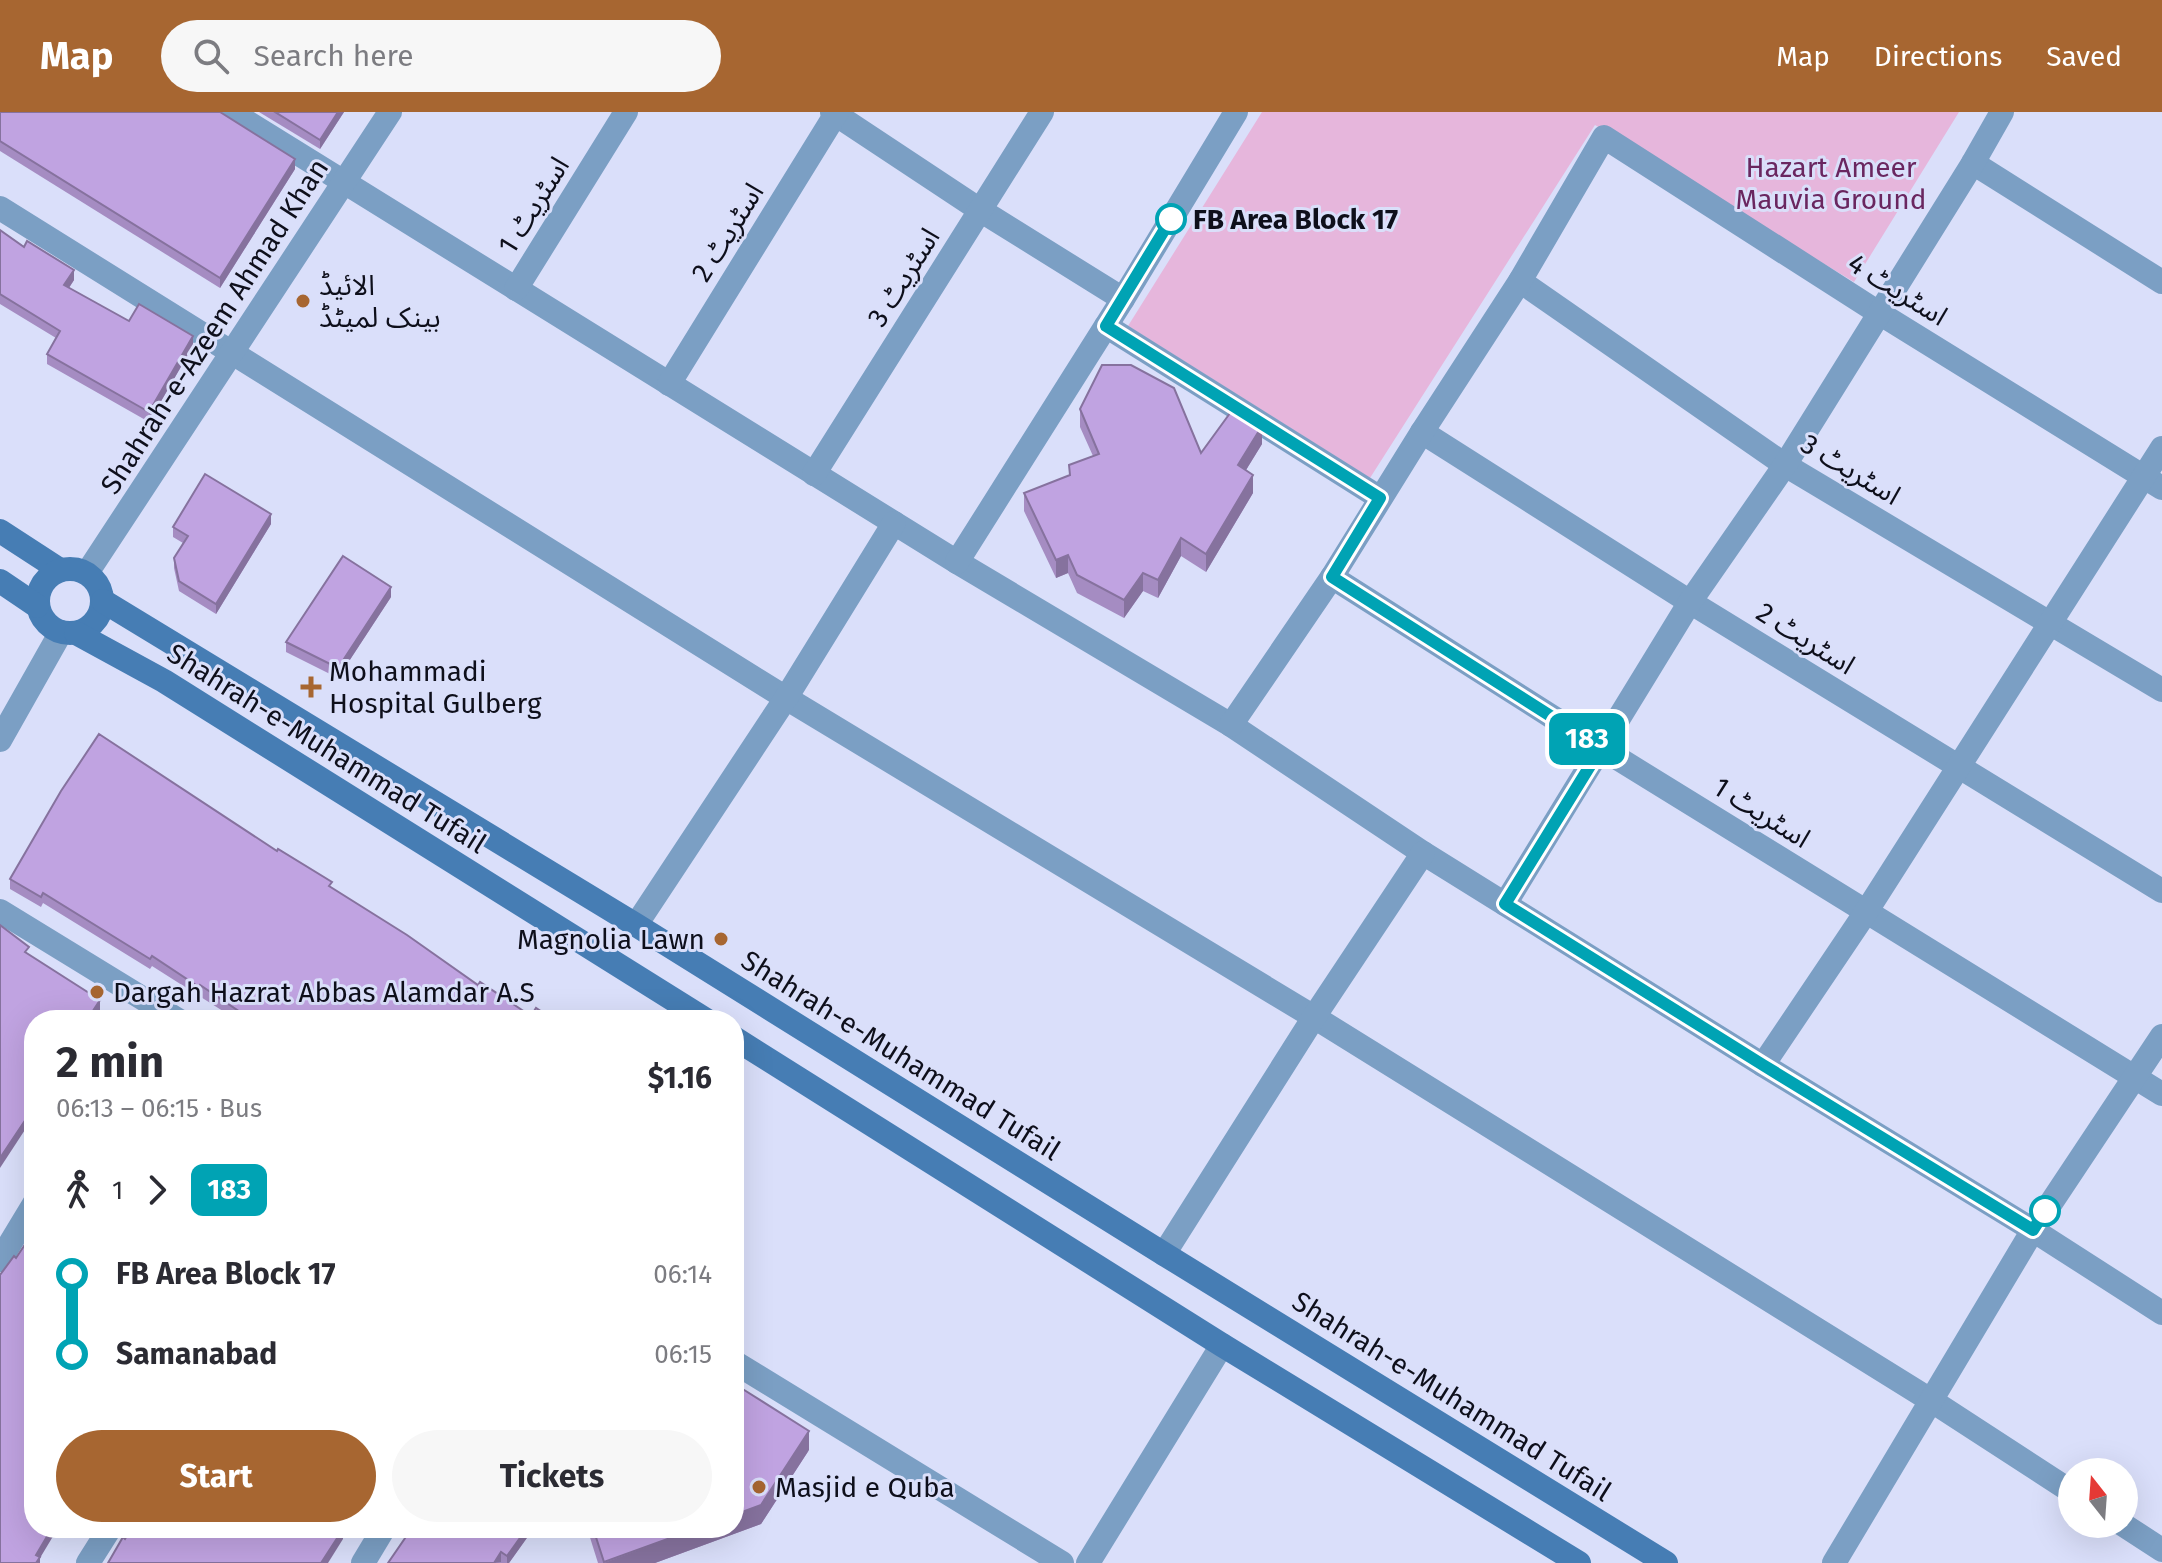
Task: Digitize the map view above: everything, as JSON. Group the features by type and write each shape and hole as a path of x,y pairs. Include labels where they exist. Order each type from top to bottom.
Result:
{"main road":[{"path":"0,531 60,570"},
{"path":"74,569 87,573 101,590 101,612 87,629 69,632 50,627 42,617 37,606 42,584 49,575 60,570 74,569"},
{"path":"0,581 37,606"},
{"name":"Shahrah-e-Muhammad Tufail","path":"103,601 636,925 1666,1563"},
{"name":"Shahrah-e-Muhammad Tufail","path":"69,632 164,681 681,1010"},
{"path":"744,1044 1222,1345 1579,1563"}],"street":[{"path":"231,112 957,562 1231,725 1423,853 2162,1313"},
{"name":"Shahrah-e-Azeem Ahmad Khan","path":"87,573 390,112"},
{"name":"اسٹریٹ 1","path":"516,289 626,112"},
{"name":"اسٹریٹ 3","path":"814,474 1042,112"},
{"path":"957,562 1123,299 1236,112"},
{"path":"1505,904 1690,602 1785,465 2002,112"},
{"path":"835,113 980,210 1123,299"},
{"name":"اسٹریٹ 2","path":"669,384 835,113"},
{"name":"اسٹریٹ 4","path":"1520,281 1604,137 2153,483"},
{"path":"1973,163 2162,282"},
{"path":"0,208 786,698 1314,1017 1932,1401 2058,1483"},
{"path":"1231,725 1332,577 1520,281"},
{"name":"اسٹریٹ 3","path":"1520,281 1785,465 2162,690"},
{"path":"1106,326 1380,498"},
{"name":"اسٹریٹ 2","path":"1422,432 1690,602 2162,891"},
{"path":"1763,1065 1866,912 2050,623 2153,483 2162,448"},
{"path":"636,925 786,698 894,523"},
{"name":"اسٹریٹ 1","path":"1332,577 1601,748 2162,1094"},
{"path":"0,740 69,632"},
{"path":"1164,1254 1314,1017 1423,853"},
{"path":"0,911 148,1010"},
{"path":"1834,1563 2033,1230 2162,1036"},
{"path":"0,1260 24,1220"},
{"path":"1088,1563 1222,1345"},
{"path":"744,1368 1062,1563"},
{"path":"2138,1534 2162,1550"},
{"path":"88,1563 104,1538"},
{"path":"363,1563 378,1538"}],"green space":[{"name":"Hazart Ameer Mauvia Ground","path":"1262,112 1959,112 1854,282 1595,125 1370,478 1128,326"}],"building":[{"path":"0,112 220,112 295,159 220,278 0,141"},
{"path":"275,112 338,112 320,140"},
{"path":"0,230 24,247 27,241 74,270 64,285 129,321 139,304 193,336 149,412 47,354 60,331 0,294"},
{"path":"1102,365 1131,365 1174,388 1201,453 1233,409 1262,426 1238,465 1253,475 1206,554 1181,538 1158,580 1143,573 1124,600 1077,575 1068,555 1056,560 1024,493 1070,475 1069,465 1099,454 1080,409"},
{"path":"205,474 271,514 216,604 179,581 174,558 188,536 173,527"},
{"name":"Mohammadi Hospital Gulberg","path":"343,556 391,587 338,668 286,642"},
{"path":"99,734 277,851 332,882 329,886 478,985 480,982 522,1010 237,1010 43,893 41,897 10,879 61,791"},
{"path":"0,925 29,947 25,952 100,1000 94,1010 24,1010 24,1122 0,1158"},
{"path":"24,1246 24,1538 46,1538 36,1555 40,1557 36,1563 0,1563 0,1275 14,1256 16,1258"},
{"path":"744,1390 809,1431 761,1505 744,1511"},
{"path":"122,1538 337,1538 321,1563 108,1563"},
{"path":"405,1538 520,1538 507,1556 501,1552 494,1563 388,1563"},
{"path":"596,1538 670,1538 604,1562"}],"bus line":[{"name":"183","path":"1171,219 1106,326 1380,498 1332,577 1601,748 1505,904 2033,1230 2045,1211"}],"place":[{"name":"FB Area Block 17","path":"1171,219"},
{"name":"الائیڈ بینک لمیٹڈ","path":"303,301"},
{"name":"Mohammadi Hospital Gulberg","path":"311,687"},
{"name":"Magnolia Lawn","path":"721,939"},
{"name":"Dargah Hazrat Abbas Alamdar A.S","path":"97,992"},
{"name":"Masjid e Quba","path":"759,1487"}]}
